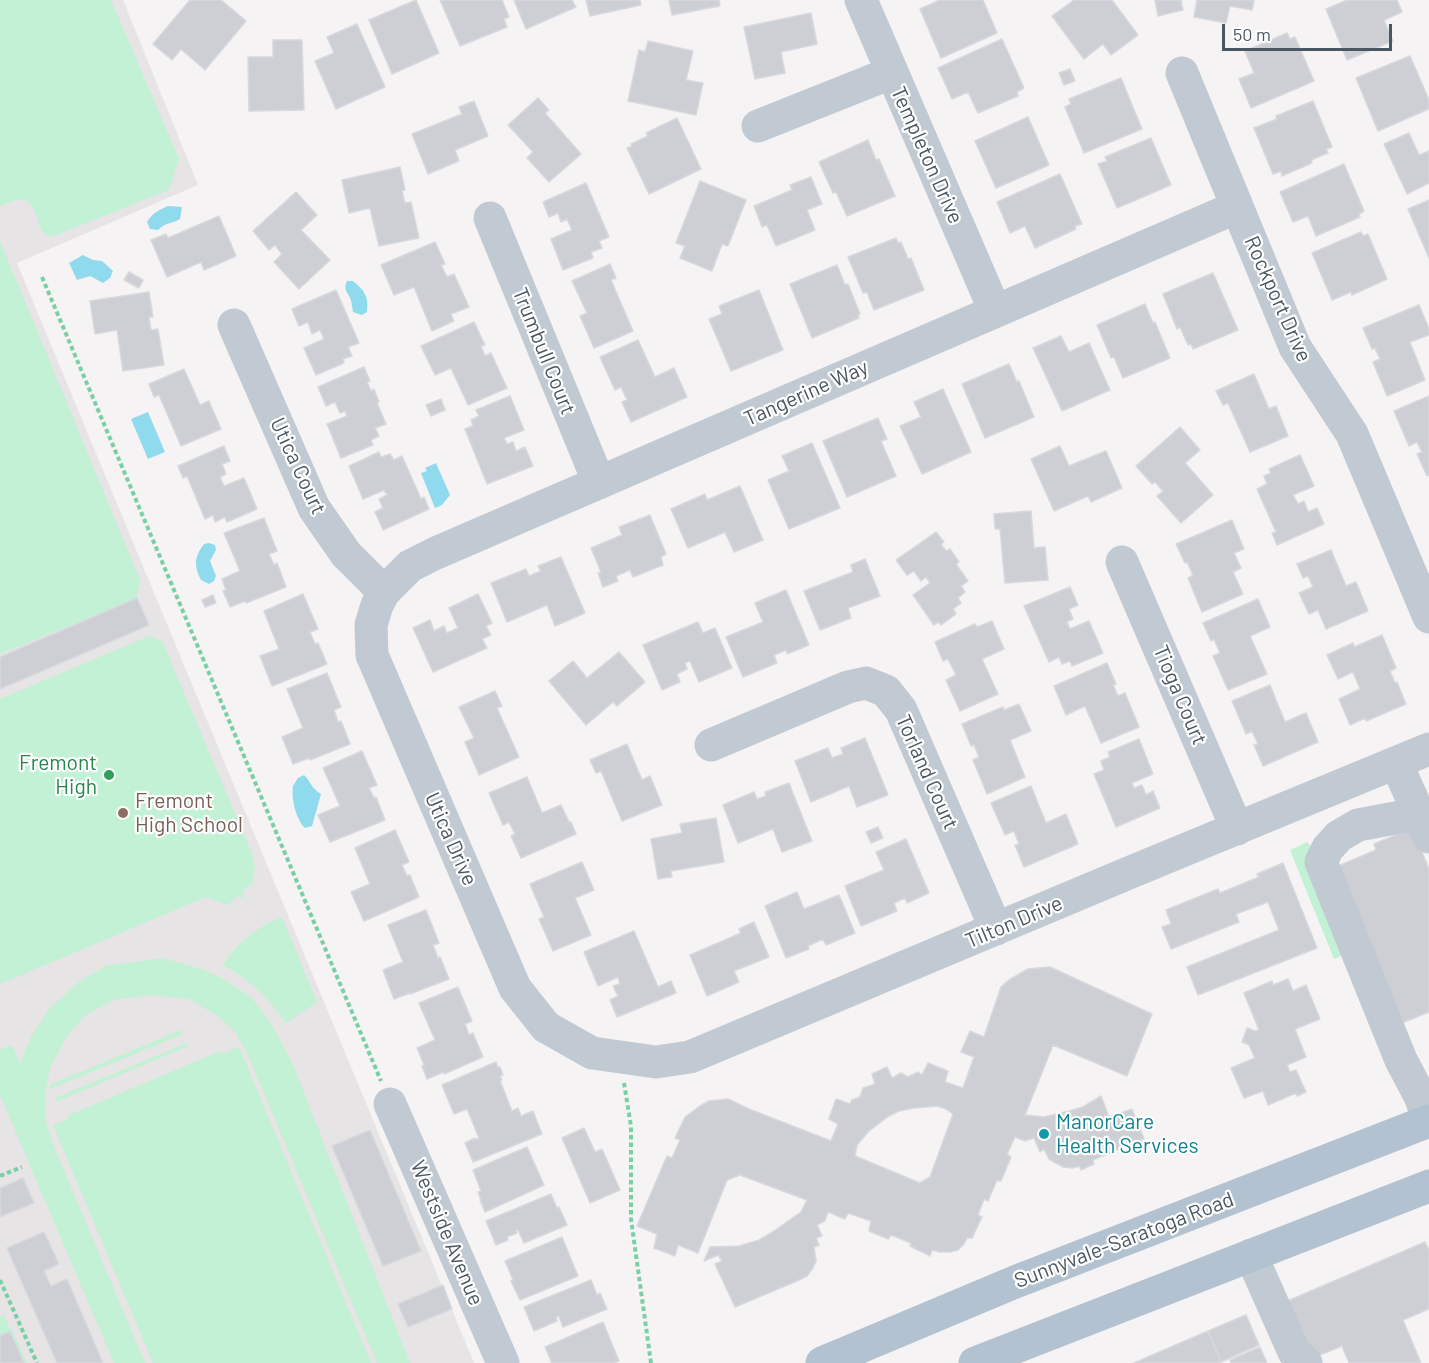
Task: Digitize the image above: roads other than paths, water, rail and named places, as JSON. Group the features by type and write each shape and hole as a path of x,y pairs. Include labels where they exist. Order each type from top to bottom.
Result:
{"main road":[{"name":"Sunnyvale-Saratoga Road","path":"822,1363 1014,1282 1429,1121"},
{"path":"975,1363 1429,1186"}],"street":[{"name":"Templeton Drive","path":"861,0 994,311"},
{"path":"758,126 891,73"},
{"name":"Rockport Drive","path":"1182,73 1295,347 1352,434 1429,616"},
{"name":"Tangerine Way","path":"384,592 410,566 436,553 1237,207"},
{"name":"Trumbull Court","path":"489,218 599,483"},
{"name":"Utica Court","path":"234,325 314,508 346,554 384,592"},
{"name":"Tioga Court","path":"1122,562 1238,829"},
{"name":"Utica Drive","path":"384,592 371,625 372,655 515,988 546,1027 608,1056"},
{"name":"Torland Court","path":"711,746 848,687 866,683 886,691 901,710 996,929"},
{"name":"Tilton Drive","path":"608,1056 656,1062 690,1057 1429,749"},
{"path":"1396,763 1425,828"},
{"path":"1425,828 1406,816 1358,825 1339,836 1328,848 1321,862 1401,1060 1420,1096 1429,1121"},
{"name":"Westside Avenue","path":"390,1104 503,1363"},
{"path":"1251,1255 1294,1352 1306,1363"}],"water":[{"path":"168,206 182,207 180,219 158,230 150,229 147,222 149,219 156,212"},
{"path":"83,255 102,261 113,271 110,278 103,283 90,276 77,280 69,263"},
{"path":"347,281 353,281 365,294 367,312 362,315 353,312 351,300 345,288"},
{"path":"148,412 165,452 148,459 131,419"},
{"path":"436,463 450,495 442,505 435,508 421,473 427,471 425,468"},
{"path":"204,544 215,545 216,550 210,561 216,576 209,584 201,580 196,561"},
{"path":"304,775 321,794 312,826 305,828 297,814 293,791 293,786"}],"place":[{"name":"Fremont High","path":"109,775"},
{"name":"Fremont High School","path":"123,813"},
{"name":"ManorCare Health Services","path":"1044,1134"}]}
